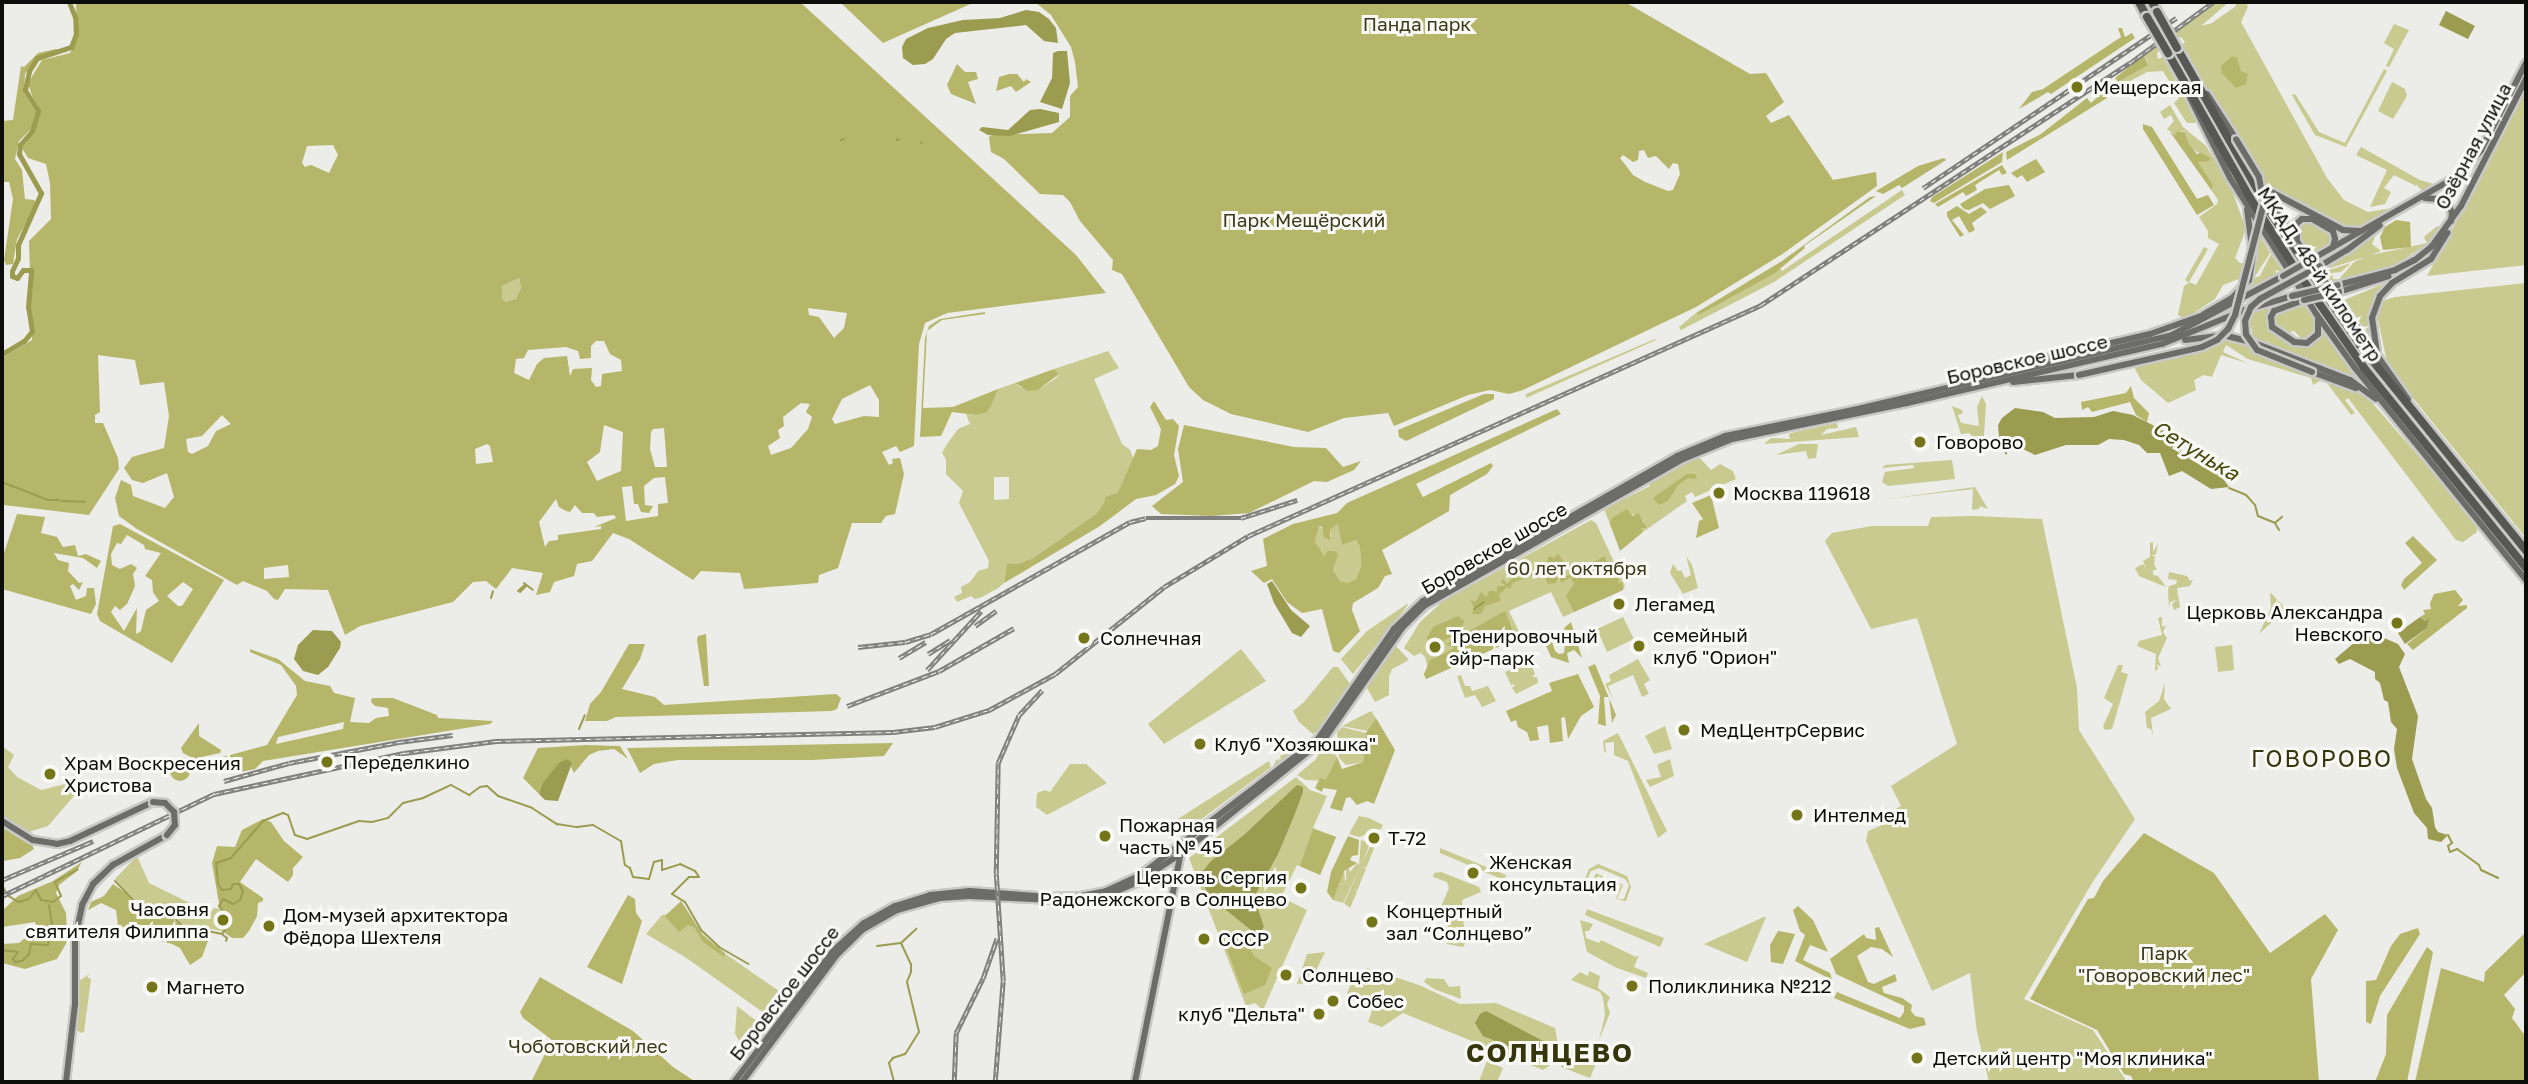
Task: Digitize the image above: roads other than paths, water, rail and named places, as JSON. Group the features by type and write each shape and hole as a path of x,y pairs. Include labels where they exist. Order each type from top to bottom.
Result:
{"highway":[{"name":"МКАД, 48-й километр","path":"2139,2 2249,198 2296,270 2364,368 2526,568"},
{"name":"МКАД, 48-й километр","path":"2152,2 2246,172 2360,345 2526,551"}],"main road":[{"name":"Озёрная улица","path":"2300,267 2451,182 2477,156 2526,63"},
{"path":"1993,383 2079,375 2202,347 2217,340 2228,329 2235,314 2264,203 2259,177 2191,73"},
{"name":"Озёрная улица","path":"2339,289 2415,260 2432,246 2452,220 2526,79"},
{"path":"2185,86 2241,197 2317,314 2391,413 2526,580"},
{"path":"2246,172 2299,243 2382,364 2482,498"},
{"path":"2256,183 2343,230 2355,232 2368,228"},
{"path":"2196,319 2238,293 2251,275 2250,225 2241,197"},
{"path":"2382,364 2373,334 2375,304 2388,286 2431,259 2452,220 2451,210 2444,202 2432,198 2420,200"},
{"path":"2390,217 2361,240 2260,299 2251,307 2245,321 2246,334 2257,350 2360,390 2391,413"},
{"path":"2299,243 2295,232 2296,224 2307,218 2333,231 2335,239 2332,248"},
{"name":"Боровское шоссе","path":"742,1082 841,950 876,921 911,905 950,897 1058,902 1091,900 1122,890 1160,869 1320,737 1394,629 1431,594 1679,455 1711,441 2172,335 2300,267"},
{"path":"2317,314 2318,334 2307,343 2294,342 2274,329 2271,321 2274,311 2339,289"},
{"name":"Боровское шоссе","path":"734,1082 835,948 880,913 907,901 954,892 1050,897 1090,895 1106,891 1142,874 1181,850 1325,738 1403,627 1436,597 1712,445 2162,344 2245,310 2292,296 2339,289"},
{"path":"1977,381 2004,368 2150,334 2229,306"},
{"path":"2162,344 2216,335 2244,340 2350,380 2391,413"},
{"path":"2,821 24,835 47,844 67,842 153,802 165,803 174,812 175,825 167,835 120,860 93,884 79,912 75,953 75,1004 66,1082"},
{"path":"1135,1082 1181,850"},
{"path":"1160,869 1172,867 1177,875"}],"waterway":[{"path":"2,354 24,341 32,331 28,307 31,270 23,270 17,278 12,276 18,258 18,245 41,193 19,154 20,145 32,131 38,111 25,90 29,71 37,58 71,47 76,34 75,17 69,2"},
{"path":"2002,438 2006,453"},
{"path":"2,482 48,500 59,500"},
{"name":"Сетунька","path":"2229,488 2246,495 2255,505 2258,516 2275,523 2279,530"},
{"path":"62,501 85,502"},
{"path":"2276,522 2282,517"},
{"path":"524,583 533,590"},
{"path":"518,591 525,585"},
{"path":"520,592 526,586"},
{"path":"491,598 493,591"},
{"name":"Сетунька","path":"1474,609 1484,602"},
{"path":"579,729 585,715"},
{"path":"115,881 147,914 157,917 171,914 182,926 222,934 231,921 219,906 223,899 233,904 240,900 243,891 239,884 222,890 218,884 216,863 231,858 263,821 283,813 288,815 295,835 307,839 359,821 372,822 388,818 403,803 423,798 451,785 469,795 480,787 487,786 498,796 532,808 557,824 577,827 593,825 621,841 625,865 630,868 633,877 649,879 654,862 662,860 662,870 680,864 695,871 699,877 689,877 672,894 685,902 701,930 719,947 749,964"},
{"name":"Сетунька","path":"2448,835 2452,843 2448,846 2450,852 2457,849 2479,865 2481,870 2498,878"},
{"path":"2,885 7,895 18,902 29,899 36,890 41,900 53,902 61,896 55,882 78,869"},
{"path":"2,950 18,952 13,959 15,962 22,961 29,954 31,944 48,945 52,924 49,905"},
{"name":"Сетунька","path":"901,943 916,929"},
{"path":"223,935 227,938 226,941"},
{"path":"877,946 901,943 911,964 907,982 919,1032 905,1054 893,1058 889,1063 894,1082"}],"railway":[{"path":"2,896 214,794 404,753 496,741 893,732 935,727 989,710 1055,674 1164,587 1248,536 1761,305 2130,63 2213,2"},
{"path":"1923,188 2176,18"},
{"path":"858,647 905,642 931,634 1130,522 1146,518 1241,518 1297,500"},
{"path":"927,670 981,611"},
{"path":"975,626 996,611"},
{"path":"847,706 939,671 1014,628"},
{"path":"928,654 950,640"},
{"path":"899,658 926,642"},
{"path":"995,1082 1003,981 996,874 998,763 1019,715 1042,690"},
{"path":"224,781 289,763 399,742 453,735"},
{"path":"2,880 93,841"},
{"path":"954,1082 956,1033 983,978 997,938"}],"place":[{"name":"Мещерская","path":"2077,87"},
{"name":"Говорово","path":"1920,442"},
{"name":"Москва 119618","path":"1719,493"},
{"name":"Легамед","path":"1619,604"},
{"name":"Церковь Александра Невского","path":"2397,623"},
{"name":"Солнечная","path":"1084,638"},
{"name":"семейный клуб \"Орион\"","path":"1639,646"},
{"name":"Тренировочный эйр-парк","path":"1435,647"},
{"name":"МедЦентрСервис","path":"1684,730"},
{"name":"Клуб \"Хозяюшка\"","path":"1200,744"},
{"name":"Переделкино","path":"327,762"},
{"name":"Храм Воскресения Христова","path":"50,774"},
{"name":"Интелмед","path":"1797,815"},
{"name":"Пожарная часть № 45","path":"1105,836"},
{"name":"Т-72","path":"1374,838"},
{"name":"Женская консультация","path":"1473,873"},
{"name":"Церковь Сергия Радонежского в Солнцево","path":"1301,888"},
{"name":"Часовня святителя Филиппа","path":"223,920"},
{"name":"Концертный зал “Солнцево”","path":"1372,922"},
{"name":"Дом-музей архитектора Фёдора Шехтеля","path":"269,926"},
{"name":"СССР","path":"1204,939"},
{"name":"Солнцево","path":"1286,975"},
{"name":"Поликлиника №212","path":"1632,986"},
{"name":"Магнето","path":"152,987"},
{"name":"Собес","path":"1333,1001"},
{"name":"клуб \"Дельта\"","path":"1319,1014"},
{"name":"Детский центр \"Моя клиника\"","path":"1917,1058"}],"district":[{"name":"ГОВОРОВО","path":"2322,758"},
{"name":"СОЛНЦЕВО","path":"1550,1053"}],"park label":[{"name":"Панда парк","path":"1417,24"},
{"name":"Парк Мещёрский","path":"1304,220"},
{"name":"60 лет октября","path":"1577,568"},
{"name":"Парк \"Говоровский лес\"","path":"2164,964"},
{"name":"Чоботовский лес","path":"588,1046"}]}
